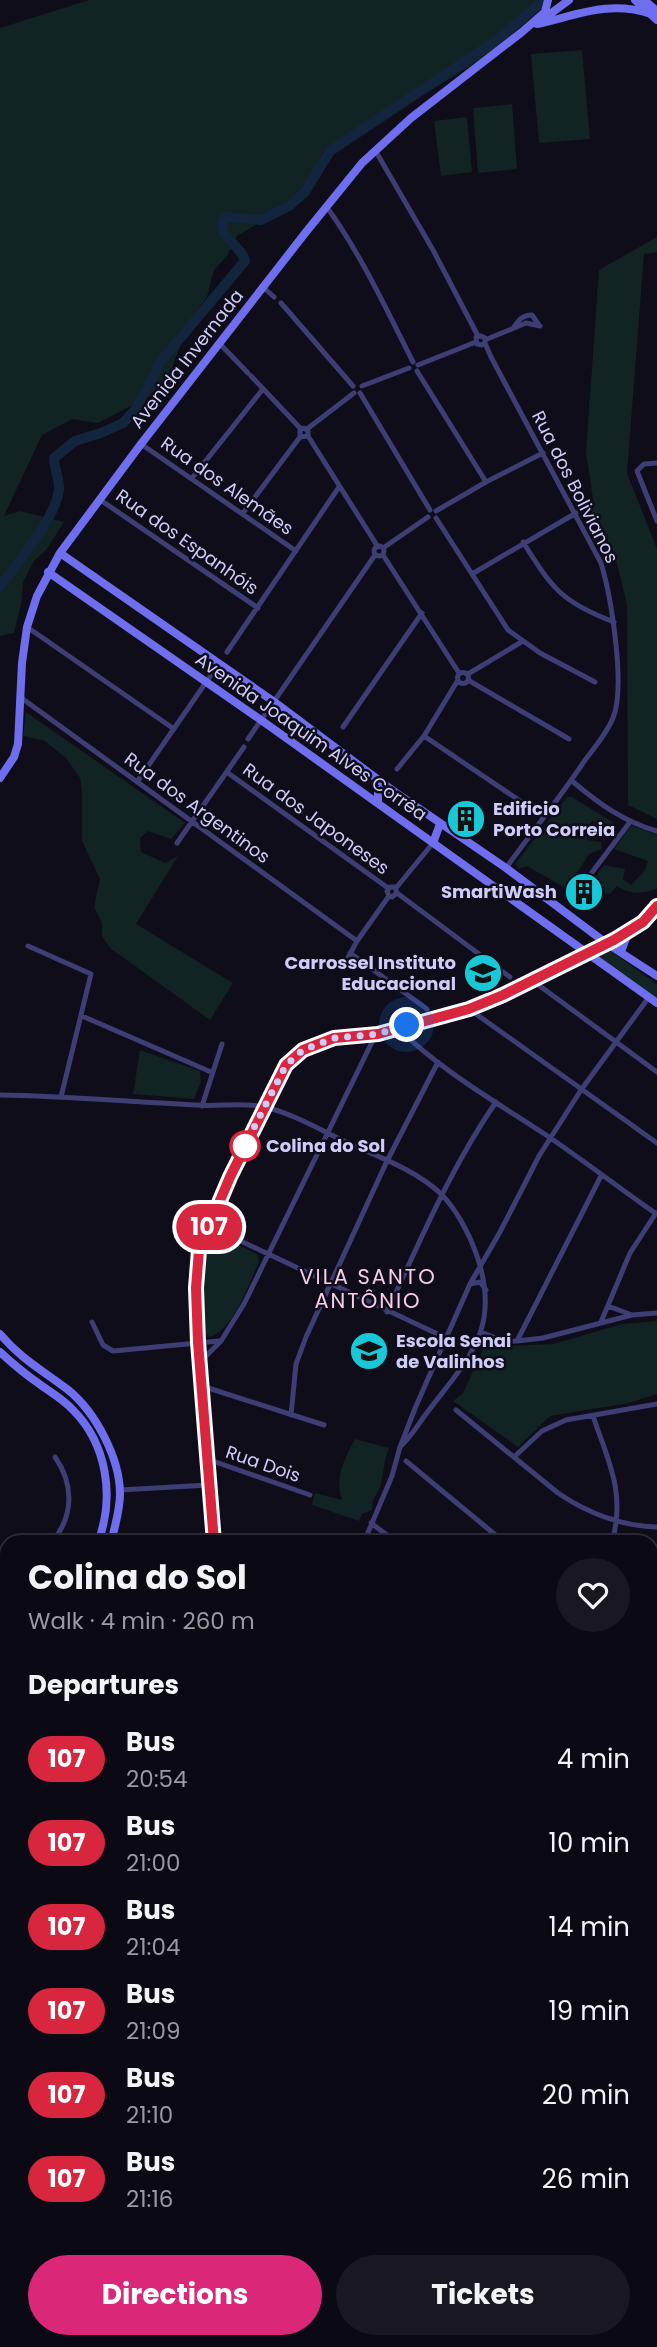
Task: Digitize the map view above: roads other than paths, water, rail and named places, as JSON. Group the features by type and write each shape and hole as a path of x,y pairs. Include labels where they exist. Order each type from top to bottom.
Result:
{"main road":[{"name":"Avenida Invernada","path":"0,778 14,757 18,744 27,627 37,596 60,553 326,206 375,150 411,118 522,33 545,12 548,0"},
{"name":"Avenida Invernada","path":"522,33 569,0"},
{"path":"635,0 655,15"},
{"path":"644,0 655,15"},
{"path":"537,24 598,7 626,6 655,15"},
{"name":"Avenida Joaquim Alves Corrêa","path":"60,553 273,701 606,943 657,976"},
{"name":"Avenida Joaquim Alves Corrêa","path":"48,572 261,720 657,1003"},
{"path":"378,803 377,795 381,789 392,790"},
{"path":"433,843 440,824"},
{"path":"213,1535 198,1342 199,1250 286,1065 303,1050 334,1038 376,1034 469,1009 586,954 643,922 657,906"},
{"path":"621,952 629,930"},
{"path":"0,1334 23,1358 67,1390 97,1423 114,1462 120,1490 113,1535"},
{"path":"0,1352 71,1407 82,1419 104,1465 108,1488 107,1512 100,1535"}],"street":[{"path":"375,150 433,250 480,345 514,327"},
{"path":"326,206 342,227 377,289 414,367 486,482"},
{"path":"263,287 274,297"},
{"path":"281,303 357,389 508,630 540,653 595,682"},
{"path":"243,513 305,431 357,389 477,339"},
{"name":"Rua dos Bolivianos","path":"485,342 601,563 608,585 614,622 617,694 616,709 608,727 572,781 506,868"},
{"path":"219,344 305,431 422,613 463,683 523,640"},
{"path":"192,478 264,388"},
{"name":"Rua dos Alemães","path":"141,444 296,551"},
{"path":"248,739 375,555 374,550 428,517 433,510 543,453"},
{"path":"657,463 644,464 638,471 657,521"},
{"path":"227,652 340,487"},
{"name":"Rua dos Espanhóis","path":"99,499 258,608"},
{"path":"472,574 576,513"},
{"path":"428,517 436,518"},
{"path":"523,542 546,579 560,595 595,615 614,622"},
{"path":"375,555 383,555"},
{"path":"343,727 422,613"},
{"path":"27,627 174,729"},
{"path":"137,782 218,665"},
{"path":"397,769 424,736 459,677 465,672 468,677 569,738"},
{"name":"Rua dos Argentinos","path":"20,697 357,941"},
{"path":"424,736 532,809"},
{"path":"177,843 244,747"},
{"name":"Rua dos Japoneses","path":"228,773 388,888"},
{"path":"572,781 630,822 657,831"},
{"path":"575,895 630,822"},
{"path":"389,896 394,897 433,843"},
{"path":"389,896 388,888 393,886 397,890"},
{"name":"Rua dos Japoneses","path":"397,890 510,977"},
{"path":"342,969 357,941 389,896"},
{"path":"28,946 91,974 61,1097"},
{"path":"350,953 427,1009"},
{"path":"533,981 657,1072"},
{"path":"366,1535 392,1476 416,1406 470,1284 550,1138 581,1090 649,997"},
{"path":"469,1009 657,1143"},
{"path":"82,1016 211,1072"},
{"path":"398,1028 438,1062 656,1212 630,1253 601,1322"},
{"path":"200,1362 220,1341 244,1304 376,1034"},
{"path":"202,1106 222,1044"},
{"path":"291,1415 296,1364 329,1284 387,1161 438,1062"},
{"path":"0,1095 264,1107 387,1161 416,1176 442,1195 466,1230 481,1267 486,1290 481,1332 465,1366 411,1437 400,1447"},
{"path":"387,1312 442,1195 496,1102"},
{"path":"517,1342 601,1176"},
{"path":"209,1226 446,1338"},
{"path":"470,1284 480,1282 486,1290"},
{"path":"608,1306 632,1315"},
{"path":"477,1342 517,1342 567,1333 632,1315 657,1313"},
{"path":"92,1322 103,1345 113,1351 220,1341"},
{"path":"481,1332 501,1340"},
{"path":"202,1386 324,1425"},
{"path":"514,1457 529,1441 566,1420 657,1404"},
{"path":"416,1406 427,1413"},
{"path":"456,1410 576,1505 616,1522 657,1527"},
{"path":"593,1416 616,1481 618,1494 613,1535"},
{"path":"55,1457 67,1479 69,1508 66,1521 57,1535"},
{"name":"Rua Dois","path":"207,1459 310,1495"},
{"path":"406,1461 496,1535"},
{"path":"120,1490 208,1485"},
{"path":"371,1523 387,1535"}],"waterway":[{"path":"0,587 35,540 56,502 59,486 54,458 75,441 123,423 135,410 161,361 245,261 225,234 223,223 226,217 261,220 289,206 305,192 330,151 497,40 543,1"}],"place":[{"name":"Edificio Porto Correia","path":"466,819"},
{"name":"SmartiWash","path":"584,892"},
{"name":"Carrossel Instituto Educacional","path":"483,973"},
{"name":"Colina do Sol","path":"245,1146"},
{"name":"Escola Senai de Valinhos","path":"369,1351"}],"district":[{"name":"VILA SANTO ANTÔNIO","path":"368,1289"}]}
